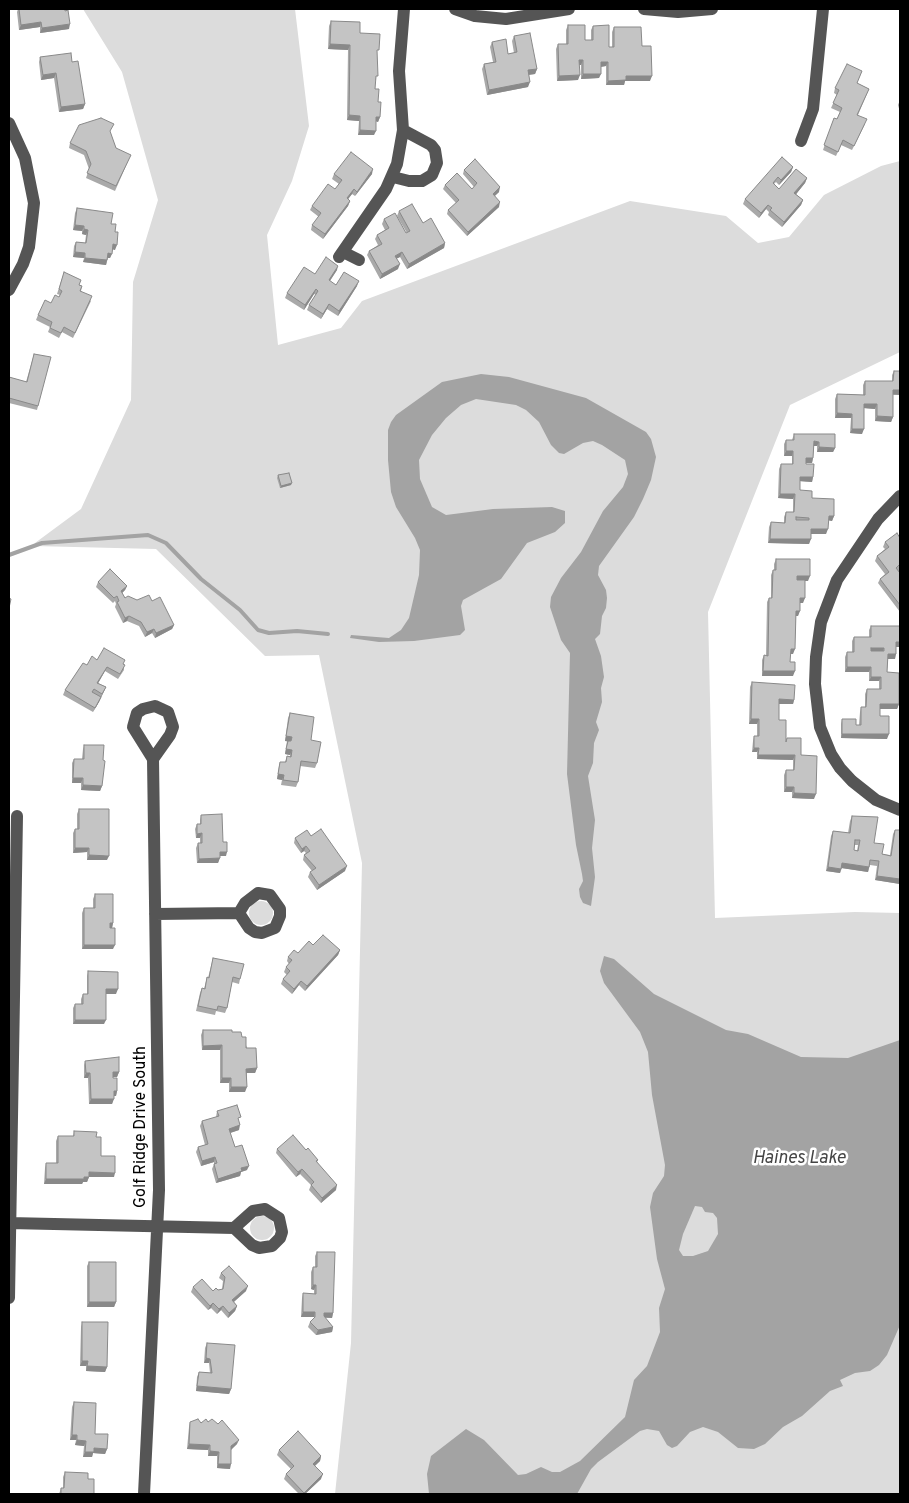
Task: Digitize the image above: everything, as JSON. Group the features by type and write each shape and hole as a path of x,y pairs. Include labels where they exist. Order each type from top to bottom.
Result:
{"street":[{"path":"359,260 341,254 393,178 403,130 398,72 404,9"},
{"path":"455,9 475,16 506,19 569,9"},
{"path":"644,9 678,12 712,9"},
{"path":"801,141 813,109 823,9"},
{"path":"9,123 26,158 34,203 28,247 23,264 9,290"},
{"path":"393,178 422,181 432,175 437,163 432,144 403,130"},
{"path":"900,496 878,519 836,580 821,622 816,658 815,684 820,727 831,754 840,768 876,800 900,810"},
{"name":"Golf Ridge Drive South","path":"144,1494 158,1227 154,759"},
{"path":"9,1298 17,816"},
{"path":"155,914 238,914"},
{"path":"9,1223 234,1228"}],"shaded area":[{"path":"83,9 295,9 309,126 292,181 267,235 278,345 341,328 362,301 630,201 726,216 758,243 789,237 824,195 881,166 900,161 900,352 790,405 708,612 715,918 855,912 900,913 900,1494 335,1494 351,1343 362,863 319,655 265,656 156,549 34,546 35,543 81,509 131,400 133,282 158,200 122,72"},
{"path":"261,901 266,902 272,908 272,918 266,924 261,925 256,924 250,918 249,913 250,908 256,902"},
{"path":"262,1216 267,1217 273,1223 273,1233 267,1239 262,1240 257,1239 251,1233 250,1228 251,1223 257,1217"}],"water":[{"path":"481,374 509,377 586,398 646,432 651,439 656,457 651,480 634,517 599,566 598,575 606,590 607,598 600,634 595,639 601,656 604,677 601,688 602,702 596,722 599,730 594,743 593,763 588,776 595,820 592,848 595,877 591,906 583,903 580,897 579,889 583,881 576,845 567,774 570,653 561,640 550,607 551,597 561,578 581,552 603,511 623,487 628,474 625,460 593,441 583,443 564,454 559,453 551,445 539,422 526,410 516,405 476,399 461,405 446,418 432,435 419,460 420,479 432,507 446,515 493,509 552,507 565,511 565,523 555,532 527,543 501,579 463,600 461,606 465,630 460,635 414,641 379,642 350,638 351,635 389,638 401,630 409,618 419,575 420,550 396,507 391,492 388,430 391,422 396,415 442,382"},
{"name":"Haines Lake","path":"604,956 614,959 654,994 726,1030 748,1034 801,1057 848,1058 900,1040 900,1325 887,1355 879,1365 870,1371 855,1373 840,1380 843,1386 830,1391 802,1416 783,1427 765,1444 754,1449 738,1448 718,1432 703,1427 690,1432 677,1446 672,1448 667,1445 659,1431 647,1429 640,1431 598,1462 591,1469 577,1494 429,1494 427,1474 431,1456 466,1429 484,1440 518,1475 526,1474 541,1467 552,1472 560,1472 580,1461 625,1417 634,1380 647,1366 660,1332 659,1308 665,1289 657,1259 650,1207 653,1193 664,1176 665,1165 652,1095 648,1052 640,1032 604,983 600,971","holes":["695,1206 702,1207 705,1212 713,1213 717,1218 718,1234 708,1251 693,1256 683,1256 679,1250 683,1234"]}],"building":[{"path":"19,9 65,9 65,11 68,10 70,24 42,28 41,22 21,25"},
{"path":"331,21 360,22 360,33 380,34 379,50 377,50 378,76 376,76 375,89 379,89 378,102 381,102 380,117 376,117 376,131 360,130 360,116 349,115 350,45 330,44"},
{"path":"568,25 585,25 585,40 593,40 593,26 609,25 609,47 614,47 614,27 641,27 642,46 651,46 652,76 626,76 626,80 608,81 608,62 601,62 601,74 583,74 583,60 579,60 580,75 559,76 558,44 568,44"},
{"path":"530,33 537,69 528,70 530,82 489,90 484,64 496,62 492,42 506,39 508,54 517,52 514,36"},
{"path":"71,53 72,62 78,61 85,104 61,107 56,73 43,75 40,57"},
{"path":"847,64 862,71 857,83 869,89 857,115 867,119 854,146 843,140 838,152 824,145 834,118 837,119 842,108 833,103 839,90 835,88"},
{"path":"101,118 114,124 110,131 116,148 131,155 116,186 87,173 91,164 86,151 70,143 79,125"},
{"path":"351,152 373,169 357,192 354,189 347,198 350,201 325,234 312,225 321,213 312,206 328,184 335,189 342,180 334,174"},
{"path":"782,157 793,167 781,180 778,177 773,183 779,189 796,169 807,178 794,193 803,200 784,222 770,210 772,208 768,205 761,213 745,199"},
{"path":"475,159 500,187 493,194 500,202 468,232 448,210 459,200 445,185 457,173 472,189 477,183 464,170"},
{"path":"412,204 423,223 431,218 445,243 409,264 402,252 395,256 400,264 382,274 369,251 382,244 377,235 389,228 384,219 395,213 406,233 410,231 399,211"},
{"path":"77,208 113,213 111,224 116,224 115,232 118,232 117,245 113,244 112,254 108,253 107,260 85,258 85,253 75,252 76,242 86,243 88,230 84,229 84,226 75,225"},
{"path":"326,257 338,266 329,280 336,285 344,272 359,281 339,311 329,304 323,314 309,305 318,291 316,289 305,305 287,293 304,267 315,274"},
{"path":"64,272 81,280 79,285 82,286 80,291 92,296 75,333 64,327 61,333 50,328 52,322 38,315 45,300 51,303 55,295 59,297 62,291 59,289"},
{"path":"34,354 51,357 38,406 9,398 9,377 27,382"},
{"path":"894,371 900,371 900,390 893,390 893,417 877,416 877,404 864,404 864,429 852,429 852,414 837,413 837,394 865,395 865,381 893,381"},
{"path":"794,434 835,434 835,448 819,447 819,442 814,441 813,458 806,458 806,464 814,464 813,477 800,477 800,490 812,491 812,498 834,499 834,516 829,516 828,529 811,529 811,539 770,539 771,522 785,523 786,512 794,512 795,494 780,494 781,464 793,464 793,451 786,451 786,440 794,440","holes":["796,517 809,518 809,520 796,520"]},
{"path":"289,473 292,483 281,486 278,475"},
{"path":"897,533 900,538 900,566 896,568 900,573 900,605 880,579 889,572 877,556 889,547 885,542"},
{"path":"776,559 810,559 810,576 797,576 797,580 805,580 805,598 800,598 800,611 796,611 795,649 791,649 790,662 795,662 795,671 763,671 764,655 768,656 769,598 772,598 773,570 776,570"},
{"path":"110,569 127,586 121,591 125,598 128,596 137,600 149,595 152,601 160,597 174,625 156,633 154,629 147,632 141,622 129,616 125,618 117,602 119,601 117,596 114,598 98,582"},
{"path":"871,626 900,626 900,642 896,642 896,654 888,654 887,672 899,673 899,704 880,704 880,716 889,716 889,734 842,734 842,719 856,719 856,725 861,725 861,707 866,707 867,689 881,689 881,677 871,677 871,667 847,667 847,652 854,652 854,637 871,637","holes":["871,648 884,648 884,651 871,651"]},
{"path":"104,648 125,660 123,664 125,665 120,674 107,667 97,683 106,687 102,694 94,689 92,692 101,697 95,708 65,690 83,663 87,665 92,656 97,660"},
{"path":"752,682 795,685 794,700 779,699 779,720 786,720 786,742 787,738 801,738 801,755 817,756 816,794 794,793 794,787 786,787 786,770 794,770 795,755 758,755 759,748 754,748 754,736 759,736 759,719 751,719"},
{"path":"290,713 314,717 311,740 321,742 317,763 301,761 298,782 283,780 284,775 278,774 280,762 286,762 287,756 291,757 292,750 286,749 288,741 291,741 292,737 286,736"},
{"path":"84,745 104,745 103,760 105,761 102,786 83,785 83,778 73,778 74,759 84,759"},
{"path":"79,809 109,809 109,856 89,855 89,848 75,848 75,829 79,829"},
{"path":"222,814 223,842 227,842 227,852 220,852 220,858 199,859 198,843 202,843 202,833 197,834 197,824 201,824 201,815"},
{"path":"852,816 878,817 874,843 884,844 882,854 891,856 895,830 900,830 900,879 877,876 879,861 870,860 869,867 842,863 841,869 828,867 833,831 850,833","holes":["855,840 860,840 858,851 854,850"]},
{"path":"321,829 347,866 319,885 310,872 316,868 304,855 310,851 306,846 302,849 295,838 307,830 311,836"},
{"path":"95,894 113,894 113,923 110,923 110,928 115,928 115,945 84,945 84,908 95,908"},
{"path":"323,935 340,950 307,986 301,981 294,989 283,979 290,971 286,967 292,960 288,957 294,950 298,953 309,941 313,945"},
{"path":"213,958 244,964 240,979 233,977 227,1008 218,1006 217,1010 198,1006 202,988 205,989 207,977 209,978"},
{"path":"88,971 118,972 118,989 106,989 106,1020 75,1020 75,1004 83,1004 83,994 88,994"},
{"path":"203,1030 232,1030 232,1032 241,1032 242,1037 246,1037 246,1048 256,1048 257,1068 246,1069 247,1087 231,1087 231,1078 222,1078 222,1045 203,1046"},
{"path":"119,1057 119,1072 113,1072 113,1078 117,1078 117,1091 114,1091 114,1099 91,1099 90,1073 86,1073 85,1061"},
{"path":"237,1105 241,1117 238,1118 240,1125 229,1129 235,1147 242,1145 249,1166 241,1168 242,1171 218,1179 214,1164 217,1163 215,1157 202,1161 198,1147 208,1144 202,1121 219,1116 217,1111"},
{"path":"74,1131 97,1132 96,1137 101,1137 101,1156 115,1156 115,1173 89,1172 89,1177 84,1177 84,1179 46,1179 46,1163 58,1163 58,1136 74,1136"},
{"path":"293,1135 306,1150 308,1148 318,1160 316,1161 337,1185 322,1198 311,1185 314,1182 302,1169 298,1172 277,1149"},
{"path":"317,1252 335,1252 333,1313 324,1313 324,1316 333,1327 318,1330 310,1322 315,1317 315,1312 303,1312 303,1293 316,1294 316,1285 313,1285 313,1267 317,1267"},
{"path":"89,1262 116,1262 116,1302 89,1302"},
{"path":"229,1266 248,1286 232,1300 237,1306 229,1313 223,1306 219,1309 213,1303 210,1306 193,1287 202,1279 213,1291 216,1288 218,1290 223,1289 225,1277 221,1273"},
{"path":"82,1322 108,1322 107,1367 87,1366 88,1361 82,1361"},
{"path":"207,1343 235,1345 231,1389 197,1386 199,1372 212,1373 210,1359 206,1358"},
{"path":"74,1402 96,1403 95,1434 108,1434 107,1449 94,1448 94,1452 85,1452 86,1441 77,1440 77,1435 72,1435"},
{"path":"198,1419 201,1423 206,1419 208,1422 212,1419 218,1424 222,1420 239,1440 231,1446 231,1464 218,1464 219,1452 210,1451 210,1445 189,1444 190,1422"},
{"path":"298,1431 321,1456 313,1464 323,1474 304,1493 286,1474 294,1466 279,1450"},
{"path":"65,1472 88,1473 88,1479 94,1479 94,1494 61,1494 61,1488 64,1488"}],"waterway":[{"path":"9,555 42,543 148,535 166,543 201,579 240,610 258,630 269,633 297,631 328,634"}]}
